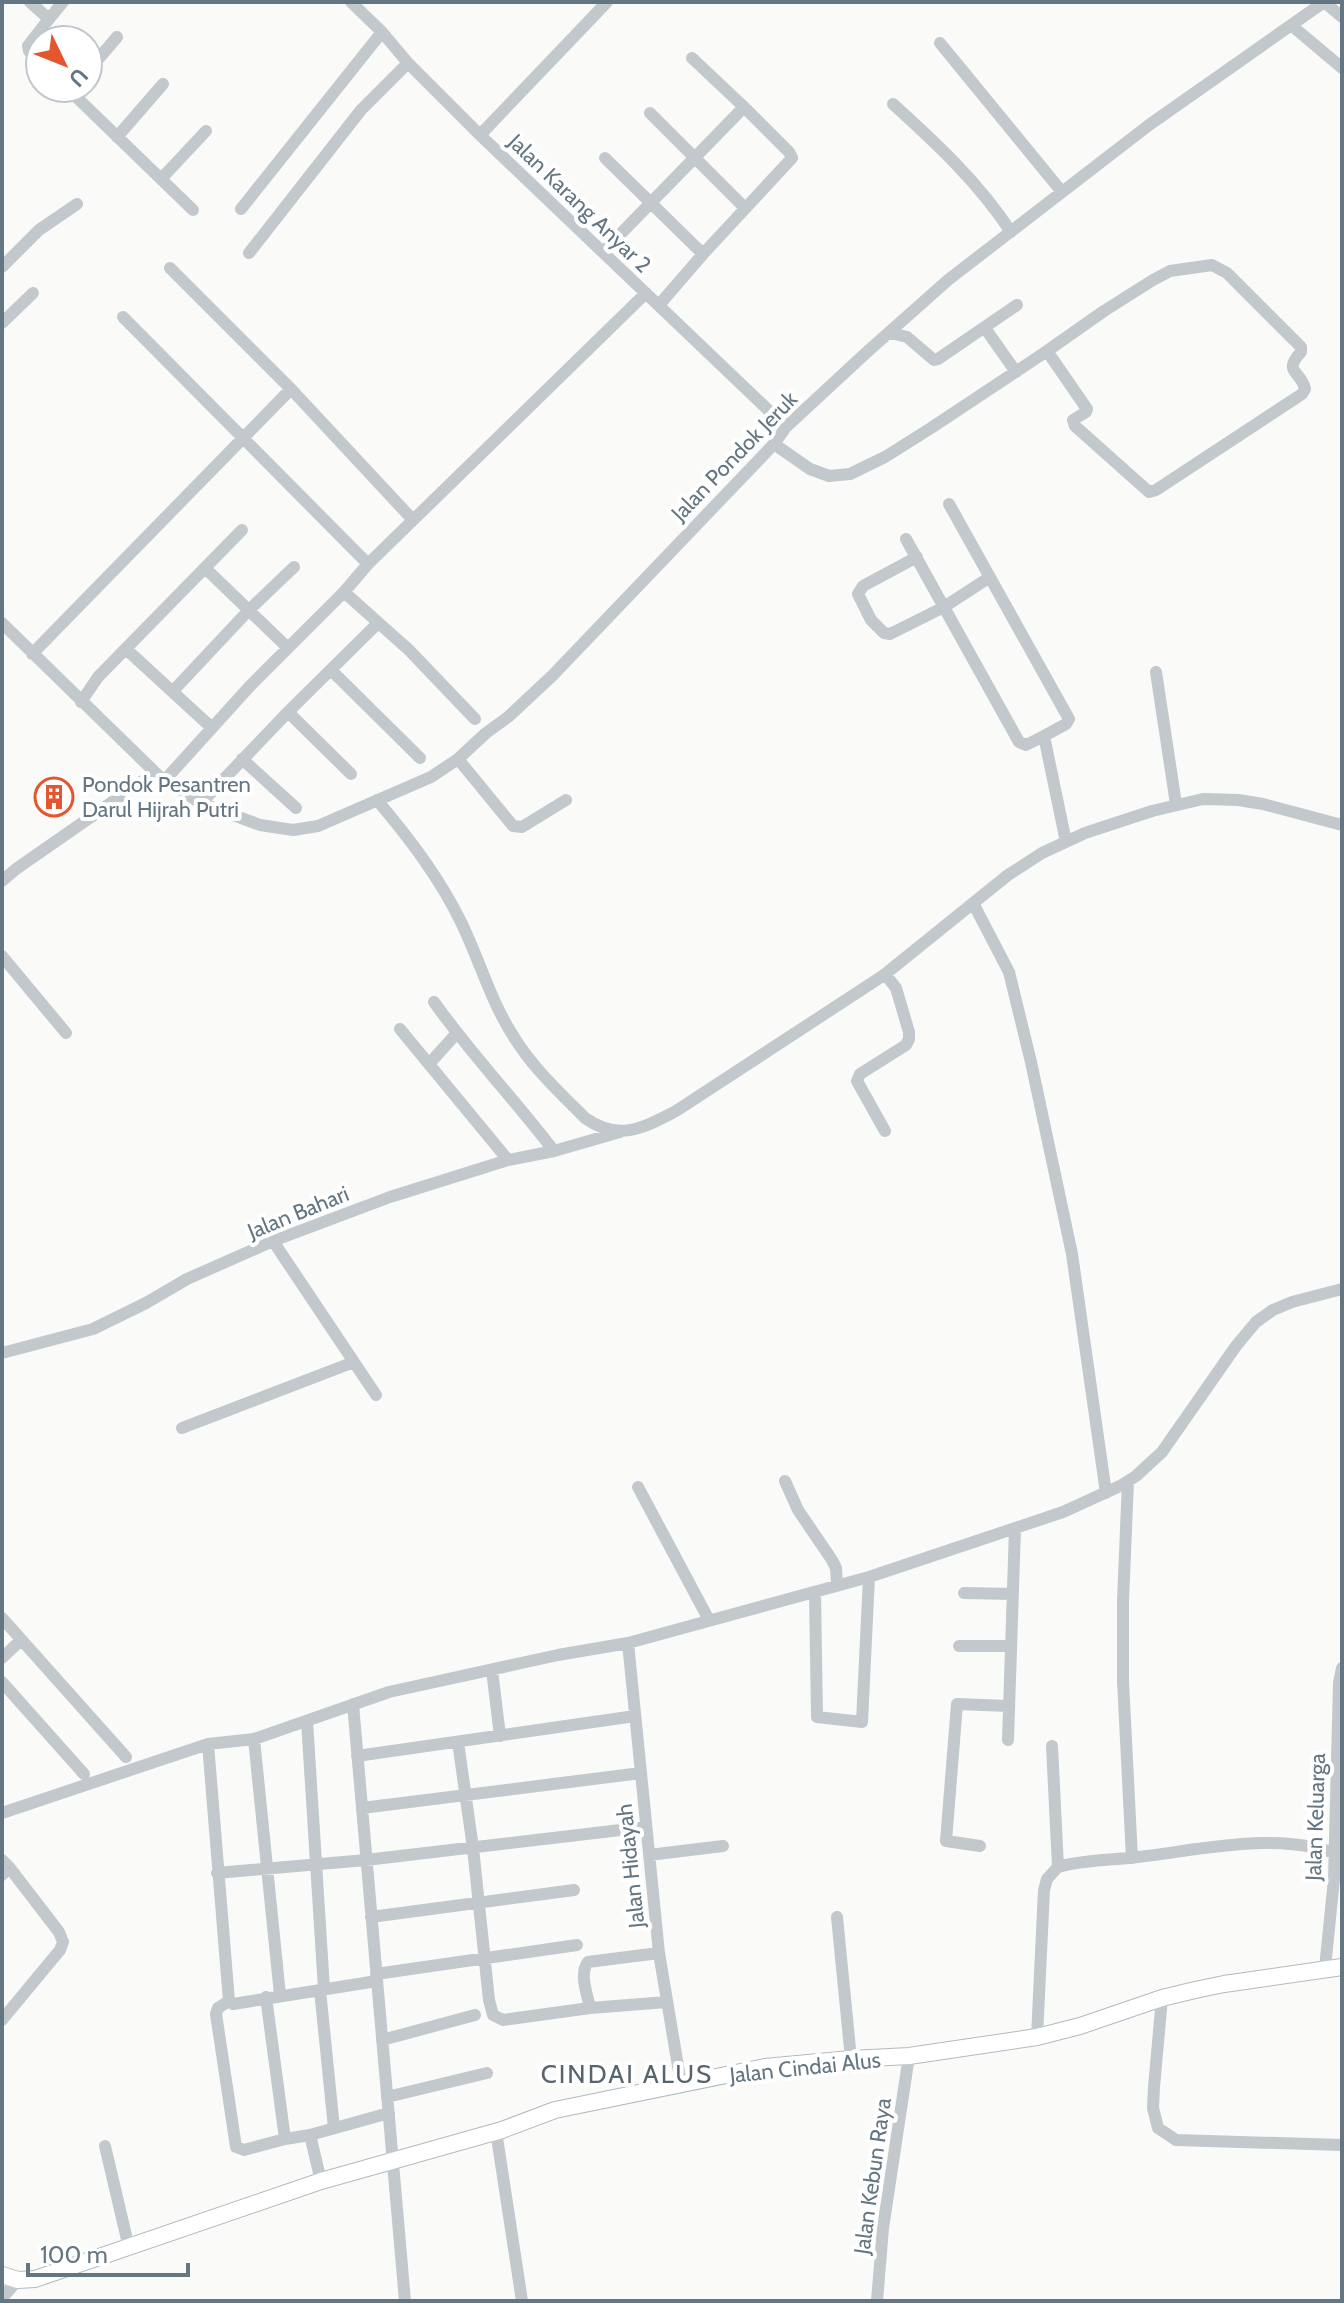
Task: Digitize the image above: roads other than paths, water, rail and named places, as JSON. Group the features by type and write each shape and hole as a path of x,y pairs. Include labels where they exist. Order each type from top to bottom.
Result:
{"street":[{"path":"30,2 49,19"},
{"path":"45,24 63,2"},
{"name":"Jalan Karang Anyar 2","path":"351,2 480,135 786,427"},
{"path":"480,135 607,2"},
{"path":"1324,2 1342,17"},
{"name":"Jalan Pondok Jeruk","path":"2,623 159,777 201,803 260,825 293,830 318,826 431,777 458,759 552,676 774,444 786,427 948,280 1149,125 1324,2"},
{"path":"1291,25 1342,68"},
{"path":"241,209 382,32"},
{"path":"104,52 117,37"},
{"path":"940,43 1062,192"},
{"path":"659,305 792,158 692,58"},
{"path":"249,253 361,110 408,63"},
{"path":"117,137 163,84"},
{"path":"85,104 193,210"},
{"path":"893,104 956,164 997,210 1011,232"},
{"path":"603,252 744,107"},
{"path":"650,113 745,208"},
{"path":"161,179 206,131"},
{"path":"605,158 703,254"},
{"path":"2,267 39,230 77,204"},
{"path":"774,444 810,469 829,476 850,474 885,457 1153,280 1170,271 1212,265 1227,273 1301,347 1292,366 1305,389 1302,394 1149,492 1075,426 1073,420 1087,409 1047,351"},
{"path":"170,268 291,389 413,520"},
{"path":"2,323 33,293"},
{"path":"2,881 159,777 212,728 368,564 646,293"},
{"path":"891,333 907,337 934,360 947,355 1017,305"},
{"path":"123,317 368,564"},
{"path":"985,328 1016,372"},
{"path":"32,654 291,389"},
{"path":"906,539 1019,742 1026,745 1066,724 1069,719 949,504"},
{"path":"81,702 98,677 242,530"},
{"path":"917,557 863,586 858,594 871,620 884,633 890,634 944,607 990,577"},
{"path":"173,691 294,567"},
{"path":"205,568 288,648"},
{"path":"344,592 409,650 475,719"},
{"path":"201,803 378,623"},
{"path":"126,649 212,728"},
{"path":"331,670 420,758"},
{"path":"1156,672 1176,804"},
{"path":"288,712 351,774"},
{"path":"1044,736 1066,842"},
{"path":"242,759 296,808"},
{"path":"458,759 513,826 522,827 566,800"},
{"name":"Jalan Bahari","path":"2,1353 93,1329 187,1279 273,1241 390,1197 508,1160 639,1129 676,1111 885,974 1018,868 1066,842 1176,804 1203,799 1263,804 1342,825"},
{"path":"377,800 416,845 442,888 460,921 493,998 521,1048 585,1118 620,1132"},
{"path":"973,903 1009,972 1031,1062 1072,1254 1106,1493"},
{"path":"2,956 66,1033"},
{"path":"885,974 896,988 909,1039 906,1045 860,1074 857,1081 885,1131"},
{"path":"434,1002 456,1034 524,1111 554,1151"},
{"path":"400,1029 508,1160"},
{"path":"429,1064 456,1034"},
{"path":"273,1241 376,1395"},
{"path":"2,1813 208,1744 254,1739 389,1692 628,1643 869,1577 1063,1512 1128,1481 1162,1452 1256,1322 1292,1302 1342,1289"},
{"path":"182,1428 354,1362"},
{"path":"785,1481 798,1510 836,1568 837,1585"},
{"path":"1128,1481 1123,1668 1132,1858"},
{"path":"638,1487 709,1620"},
{"path":"1008,1740 1015,1528"},
{"path":"815,1592 817,1717 862,1722 869,1577"},
{"path":"964,1593 1013,1594"},
{"path":"2,1618 126,1757"},
{"path":"2,1658 21,1640"},
{"name":"Jalan Hidayah","path":"628,1643 659,1953 681,2084"},
{"path":"959,1646 1011,1646"},
{"name":"Jalan Keluarga","path":"1334,1968 1339,1683 1342,1668"},
{"path":"492,1670 500,1736"},
{"path":"2,1682 84,1774"},
{"path":"353,1704 405,2301"},
{"path":"980,1846 946,1841 957,1704 1009,1706"},
{"path":"357,1756 635,1716"},
{"path":"307,1721 322,1990 334,2128"},
{"path":"254,1739 280,1995"},
{"path":"458,1742 491,2010 496,2017 510,2019 667,2002"},
{"path":"208,1744 229,2001"},
{"path":"1052,1746 1058,1867"},
{"path":"362,1808 641,1773"},
{"path":"217,1873 366,1860 646,1827"},
{"path":"1037,2037 1044,1890 1047,1879 1058,1867 1243,1843 1298,1846 1338,1854"},
{"path":"649,1855 723,1846"},
{"path":"2,2020 60,1950 63,1942 59,1932 4,1868"},
{"path":"371,1917 574,1890"},
{"path":"837,1917 851,2059"},
{"path":"229,2001 233,2004 322,1990 377,1977 577,1945"},
{"path":"590,2008 583,1976 588,1962 659,1953"},
{"name":"Jalan Cindai Alus","path":"10,2277 35,2279 321,2181 496,2131 555,2110 765,2067 909,2056 1037,2037 1162,1998 1224,1984 1334,1968"},
{"path":"266,1997 285,2139"},
{"path":"1162,1998 1153,2108 1158,2128 1176,2140 1342,2145"},
{"path":"229,2001 218,2008 216,2014 236,2147 244,2150 389,2113"},
{"path":"382,2040 475,2015"},
{"name":"Jalan Kebun Raya","path":"877,2301 883,2228 909,2056"},
{"path":"387,2097 487,2073"},
{"path":"496,2131 522,2301"},
{"path":"310,2135 321,2181"},
{"path":"105,2146 129,2248"},
{"path":"2,2298 10,2277"}],"place":[{"name":"Pondok Pesantren Darul Hijrah Putri","path":"54,797"}],"district":[{"name":"CINDAI ALUS","path":"627,2074"}]}
